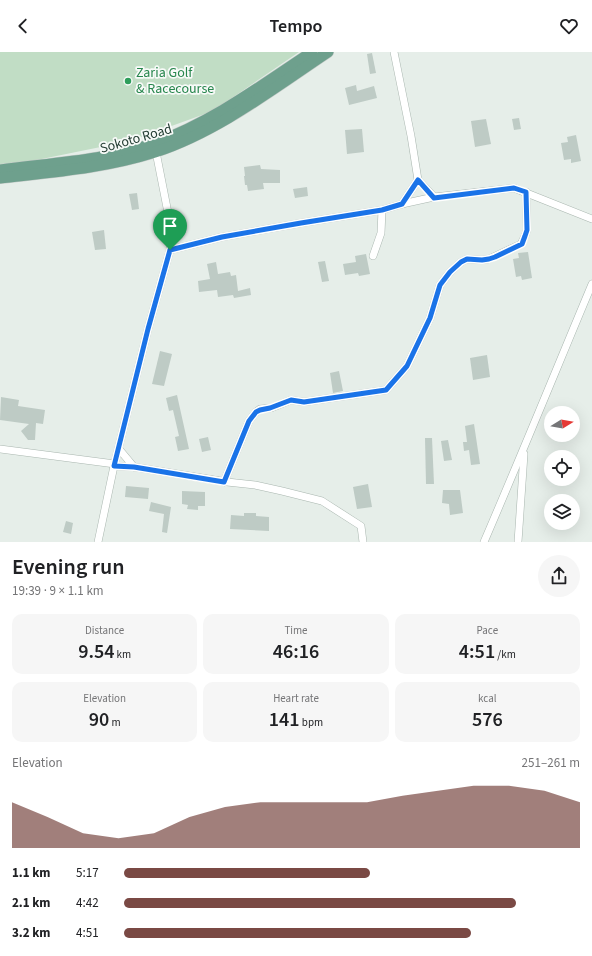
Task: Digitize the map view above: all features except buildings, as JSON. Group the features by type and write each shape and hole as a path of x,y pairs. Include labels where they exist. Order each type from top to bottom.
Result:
{"main road":[{"name":"Sokoto Road","path":"0,170 104,156 132,150 160,141 192,128 243,99 312,52"},
{"name":"Sokoto Road","path":"0,178 106,165 156,152 195,136 246,107 328,52"}],"street":[{"path":"394,52 411,136 418,180 434,198"},
{"path":"98,542 118,449 148,329 170,250 171,228 156,152"},
{"path":"402,204 418,180"},
{"path":"170,250 222,237 382,210 402,204 434,198 514,188 592,219"},
{"path":"224,482 249,421 256,412 291,400 304,402 386,390 407,366 430,318 440,285 450,272 461,262 467,259 489,259 522,244 527,230 526,192"},
{"path":"373,256 381,232 382,210"},
{"path":"484,542 525,448 542,402 592,284"},
{"path":"518,542 525,448"},
{"path":"0,449 134,467 224,482 255,485 322,501 361,526 363,542"},
{"path":"118,449 134,467"}],"green space":[{"name":"Zaria Golf & Racecourse","path":"0,52 299,52 213,111 130,141 27,162 0,164"}],"place":[{"name":"Zaria Golf & Racecourse","path":"128,81"}],"route":[{"path":"418,180 434,198 514,188 526,192 527,230 522,244 489,259 467,259 461,262 450,272 440,285 430,318 407,366 400,376 386,390 304,402 291,400 256,412 249,421 224,482 134,467 114,466 148,329 170,250 222,237 382,210 402,204 418,180"}]}
